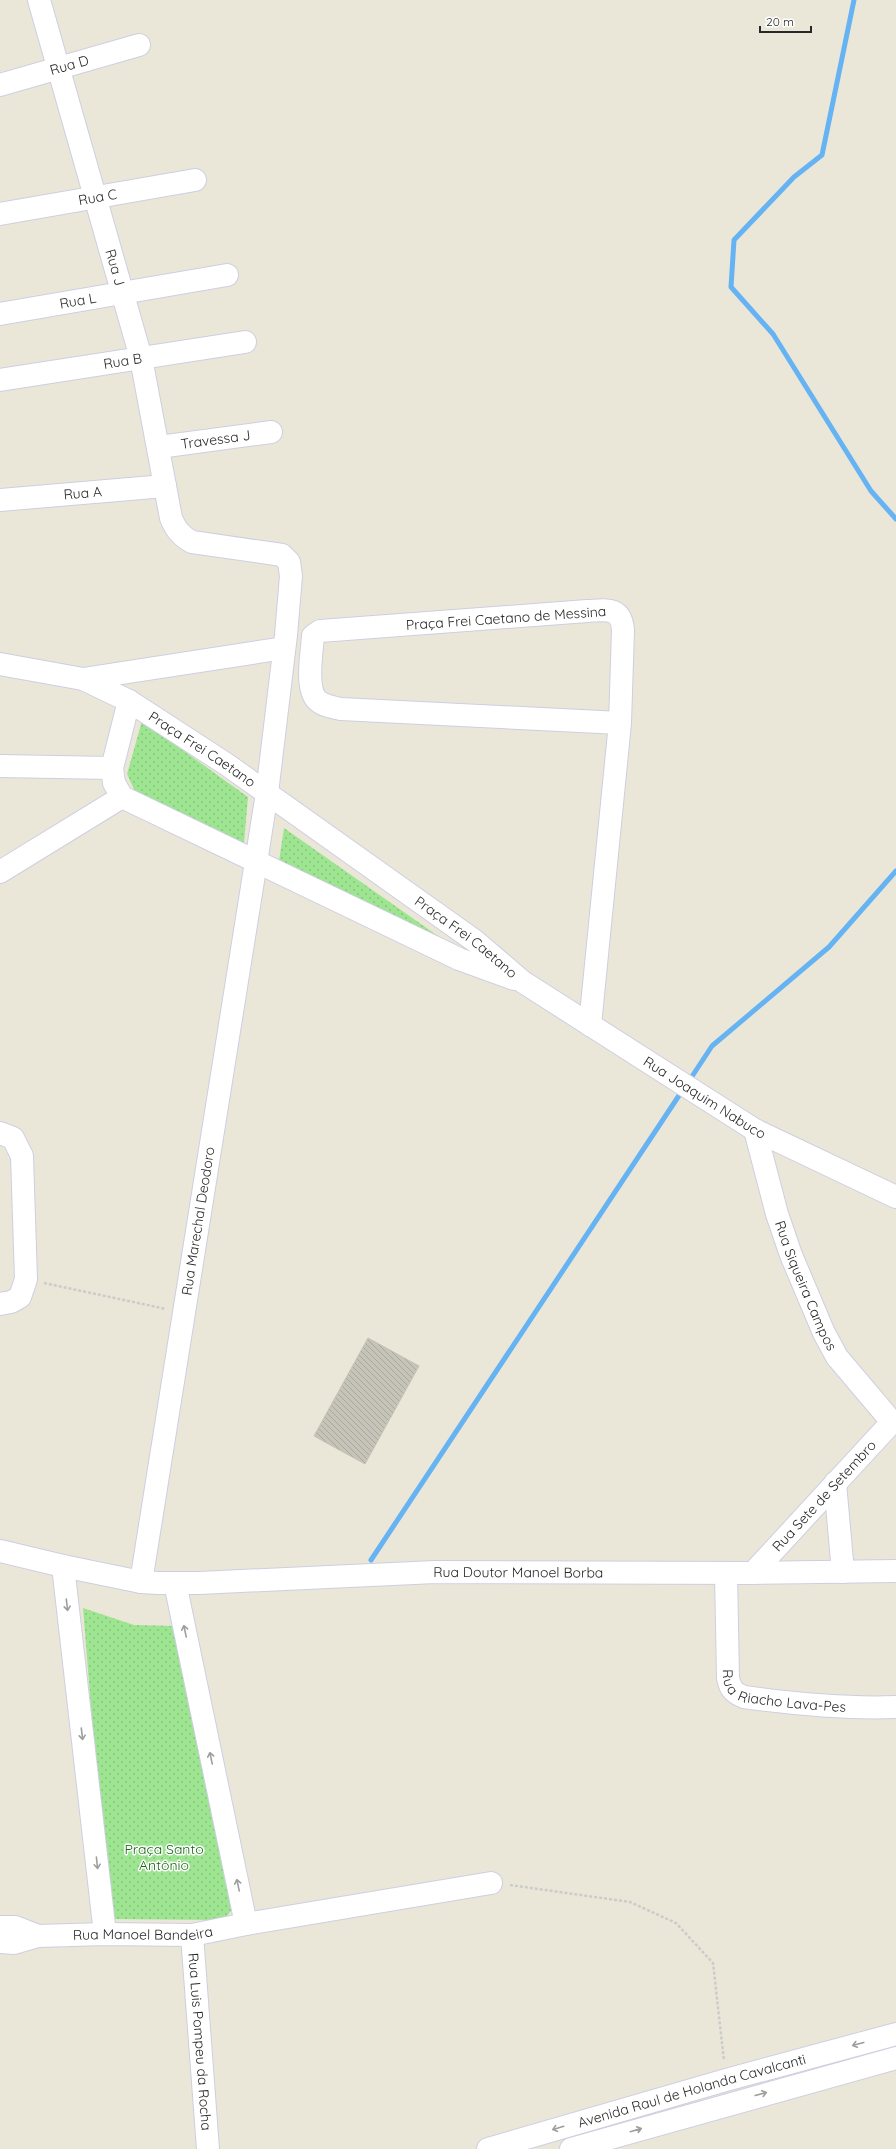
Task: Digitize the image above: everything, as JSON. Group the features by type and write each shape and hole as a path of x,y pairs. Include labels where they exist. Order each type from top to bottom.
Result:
{"street":[{"name":"Rua J","path":"39,0 141,358 172,518 182,536 192,542 273,554 286,558 289,562 291,576 285,642"},
{"name":"Rua D","path":"0,85 139,45"},
{"name":"Rua C","path":"0,214 195,180"},
{"name":"Rua L","path":"0,314 227,275"},
{"name":"Rua B","path":"0,380 245,342"},
{"name":"Travessa J","path":"159,447 271,432"},
{"name":"Rua A","path":"0,500 165,486"},
{"name":"Praça Frei Caetano de Messina","path":"313,640 314,633 320,631 587,611 614,611 622,623 623,630 620,724 590,1025"},
{"path":"0,664 83,680 285,642 313,640 311,690 318,700 335,707 620,724"},
{"path":"255,861 267,793 285,642"},
{"name":"Praça Frei Caetano","path":"83,680 129,701 267,793 474,941 523,982"},
{"path":"0,872 122,797 114,783 112,768 129,701"},
{"path":"0,766 112,768"},
{"name":"Praça Frei Caetano","path":"122,797 459,959 523,982"},
{"name":"Rua Marechal Deodoro","path":"141,1582 255,861"},
{"name":"Rua Joaquim Nabuco","path":"523,982 747,1125 896,1197"},
{"name":"Rua Siqueira Campos","path":"747,1125 791,1255 824,1333 837,1357 894,1421"},
{"path":"0,1133 13,1138 22,1156 26,1279 20,1296 11,1302 0,1304"},
{"name":"Rua Sete de Setembro","path":"753,1573 894,1421"},
{"path":"835,1483 843,1572"},
{"name":"Rua Doutor Manoel Borba","path":"0,1551 141,1582 175,1584 435,1572 753,1573 896,1571"},
{"path":"63,1566 105,1934"},
{"name":"Rua Riacho Lava-Pes","path":"726,1572 728,1678 730,1688 736,1694 744,1697 803,1705 866,1708 896,1706"},
{"path":"175,1584 246,1924"},
{"name":"Rua Manoel Bandeira","path":"0,1942 14,1943 38,1936 105,1934 192,1935 246,1924 491,1883"},
{"name":"Rua Manoel Bandeira","path":"0,1927 15,1927 38,1936"},
{"name":"Rua Luis Pompeu da Rocha","path":"192,1935 208,2149"},
{"name":"Avenida Raul de Holanda Cavalcanti","path":"488,2149 726,2080 896,2034"},
{"name":"Avenida Raul de Holanda Cavalcanti","path":"571,2149 605,2144 731,2103 896,2058"},
{"path":"726,2080 731,2103"}],"path":[{"path":"26,1279 184,1313"},
{"path":"491,1883 630,1902 676,1923 713,1963 726,2080"}],"green space":[{"path":"142,721 248,797 244,843 137,796 127,774"},
{"path":"284,828 478,964 279,861"},
{"name":"Praça Santo Antônio","path":"83,1608 134,1625 177,1626 236,1904 224,1920 108,1919"}],"building":[{"path":"368,1338 419,1366 365,1464 314,1436"}],"waterway":[{"path":"854,0 822,155 794,177 734,240 731,287 773,334 871,491 896,519"},
{"path":"689,1081 712,1046 829,947 896,871"},
{"path":"371,1560 682,1091"}]}
